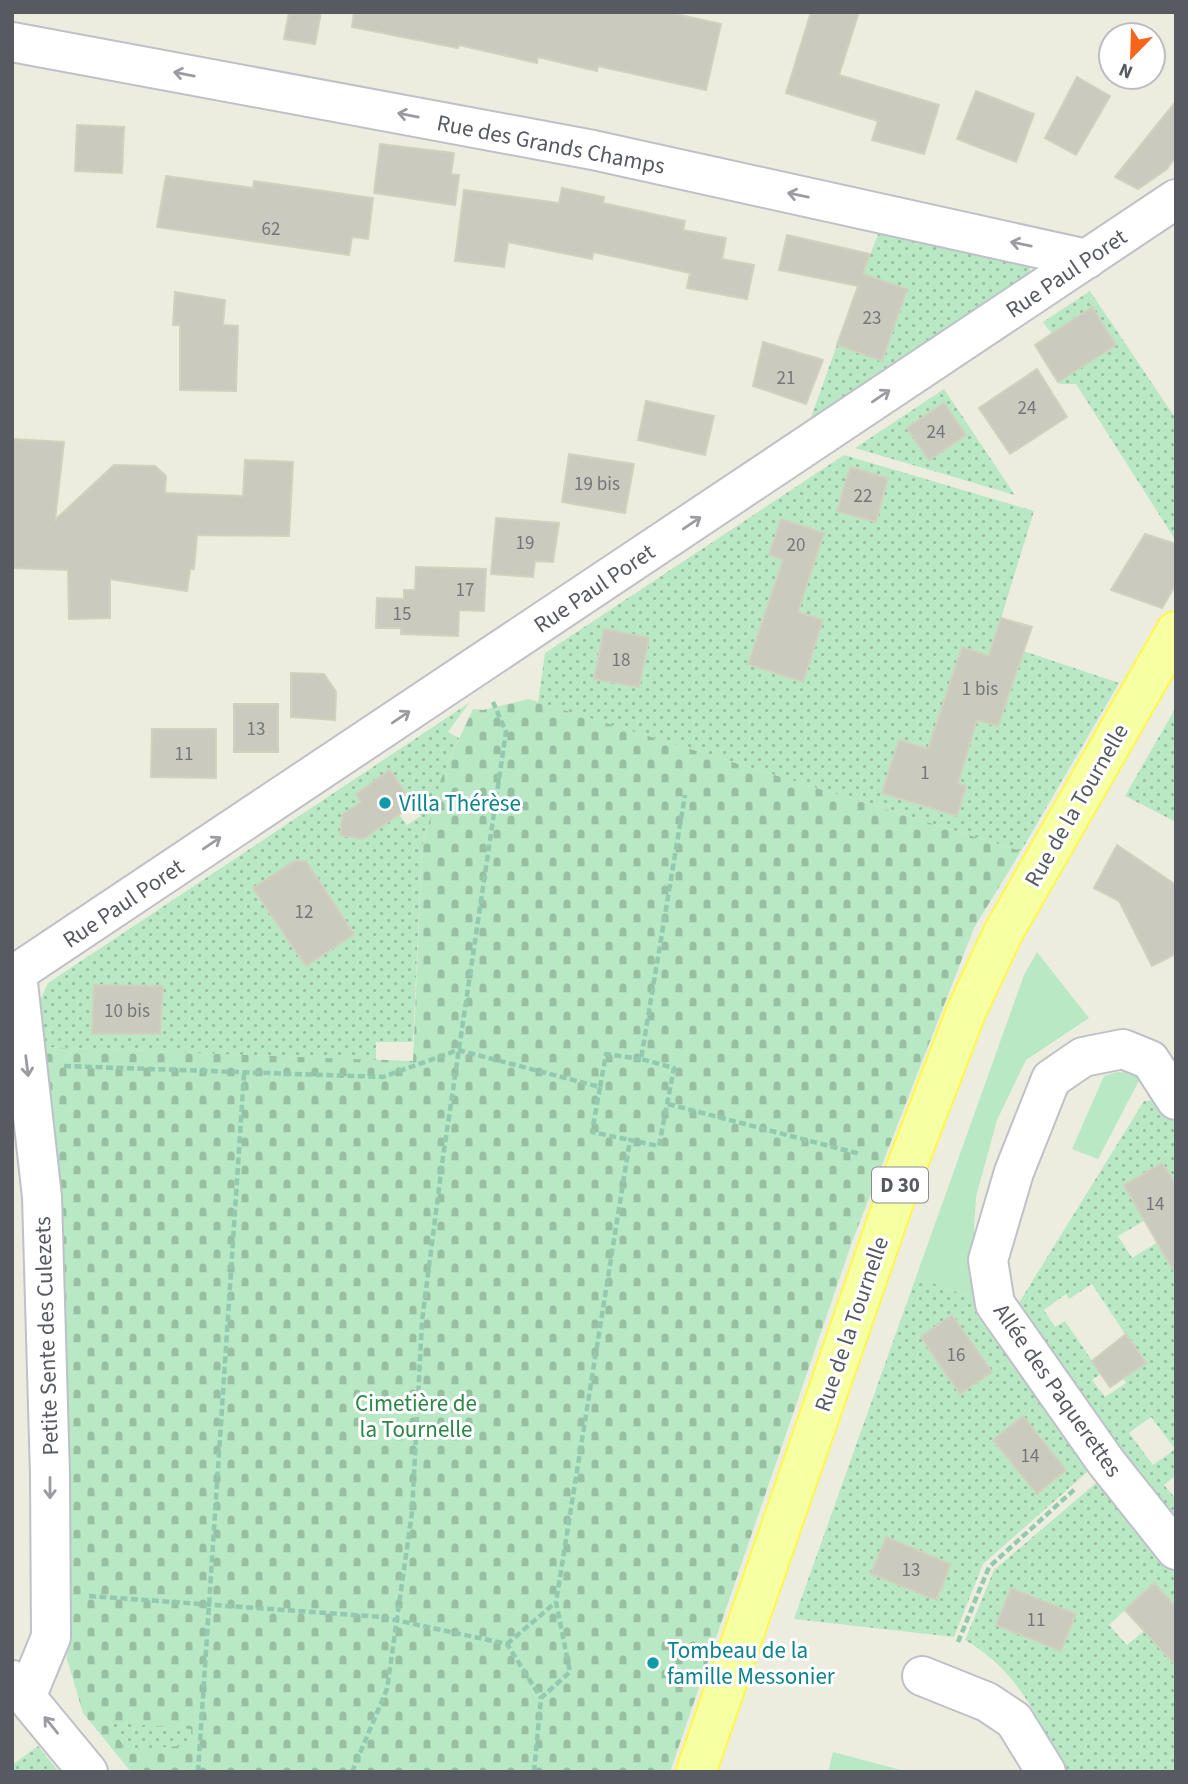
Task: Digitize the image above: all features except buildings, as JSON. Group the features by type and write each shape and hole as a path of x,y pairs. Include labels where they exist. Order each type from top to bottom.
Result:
{"main road":[{"name":"Rue de la Tournelle","path":"696,1772 900,1184 966,1012 1009,921 1176,631"}],"street":[{"name":"Rue des Grands Champs","path":"12,42 593,150 1087,259"},
{"name":"Rue Paul Poret","path":"14,975 1176,199"},
{"name":"Petite Sente des Culezets","path":"14,975 42,1197 50,1475 51,1637 20,1688"},
{"name":"Allée des Paquerettes","path":"1176,1100 1150,1060 1123,1049 1083,1057 1051,1079 1014,1172 988,1260 995,1304 1105,1462 1176,1550"},
{"path":"922,1676 987,1702 1014,1720 1046,1772"},
{"path":"20,1688 88,1772"}],"path":[{"path":"352,1772 387,1689 412,1513 422,1321 458,1050 506,732 491,700"},
{"path":"641,1059 685,795"},
{"path":"56,1066 383,1077 458,1050 600,1087"},
{"path":"606,1054 641,1059 674,1068 659,1146 592,1132 600,1087 606,1054"},
{"path":"198,1772 244,1073"},
{"path":"668,1104 860,1154"},
{"path":"541,1698 570,1672 556,1602 630,1140"},
{"path":"958,1642 989,1567 1105,1462"},
{"path":"83,1596 397,1621 507,1644 541,1698 534,1772"},
{"path":"507,1644 556,1602"}],"green space":[{"path":"881,226 1030,260 1030,276 809,423 837,345 882,360 907,289 863,274"},
{"path":"1090,291 1176,419 1176,541 1076,384 1060,384 1054,375 1076,371 1116,345 1092,308 1052,334 1043,322"},
{"path":"944,389 1015,495 855,448","holes":["944,403 966,435 929,460 907,427"]},
{"path":"844,455 1034,511 994,641 1119,683 1021,851 538,702 545,653","holes":["850,467 888,478 876,522 837,510","781,519 824,533 812,569 769,555","769,602 823,620 803,682 749,664","604,629 649,639 639,687 595,679","1018,666 998,726 942,709","899,741 965,761 958,783 966,786 957,816 883,793"]},
{"name":"Cimetière de la Tournelle","path":"529,699 1021,851 974,928 852,1242 670,1772 131,1772 83,1713 67,1659 58,1228 44,1047 413,1061 422,847 441,778 473,709 483,710"},
{"path":"469,703 448,732 459,738 441,779 422,847 413,1042 376,1042 376,1060 44,1047 37,1007 48,983","holes":["390,771 421,816 407,825 399,814 363,839 341,835 343,814 361,801 356,794","94,985 163,986 160,1034 92,1034"]},
{"path":"1176,707 1176,822 1125,796"},
{"path":"1037,952 1089,1018 1026,1060 997,1120 976,1197 974,1230 979,1300 916,1277 1024,975"},
{"path":"1117,1072 1143,1073 1098,1159 1072,1149 1104,1076"},
{"path":"1167,1099 1176,1114 1176,1185 1162,1163 1124,1185 1144,1221 1118,1236 1132,1258 1176,1231 1176,1475 1164,1485 1176,1499 1176,1526 1015,1309 1144,1101","holes":["1092,1284 1145,1364 1123,1378 1126,1383 1105,1397 1092,1380 1101,1374 1065,1321 1055,1327 1044,1310 1066,1294 1069,1299","1151,1417 1175,1449 1153,1465 1129,1433"]},
{"path":"916,1277 979,1300 1094,1466 983,1564 954,1637 794,1619","holes":["953,1315 991,1372 921,1337","1023,1416 1066,1470 1037,1494 993,1440","950,1564 936,1600 872,1574"]},
{"path":"1103,1477 1176,1563 1176,1607 1154,1583 1109,1625 1127,1645 1144,1631 1170,1660 1176,1655 1176,1772 1066,1772 1036,1715 1014,1682 984,1653 965,1640 994,1570","holes":["1011,1588 1076,1614 996,1624"]},
{"path":"108,1722 191,1729 193,1745 126,1750"},
{"path":"38,1746 59,1772 12,1772 12,1765"},
{"path":"833,1752 901,1770 901,1772 828,1772"}],"place":[{"name":"Villa Thérèse","path":"385,803"},
{"name":"Tombeau de la famille Messonier","path":"653,1663"}]}
